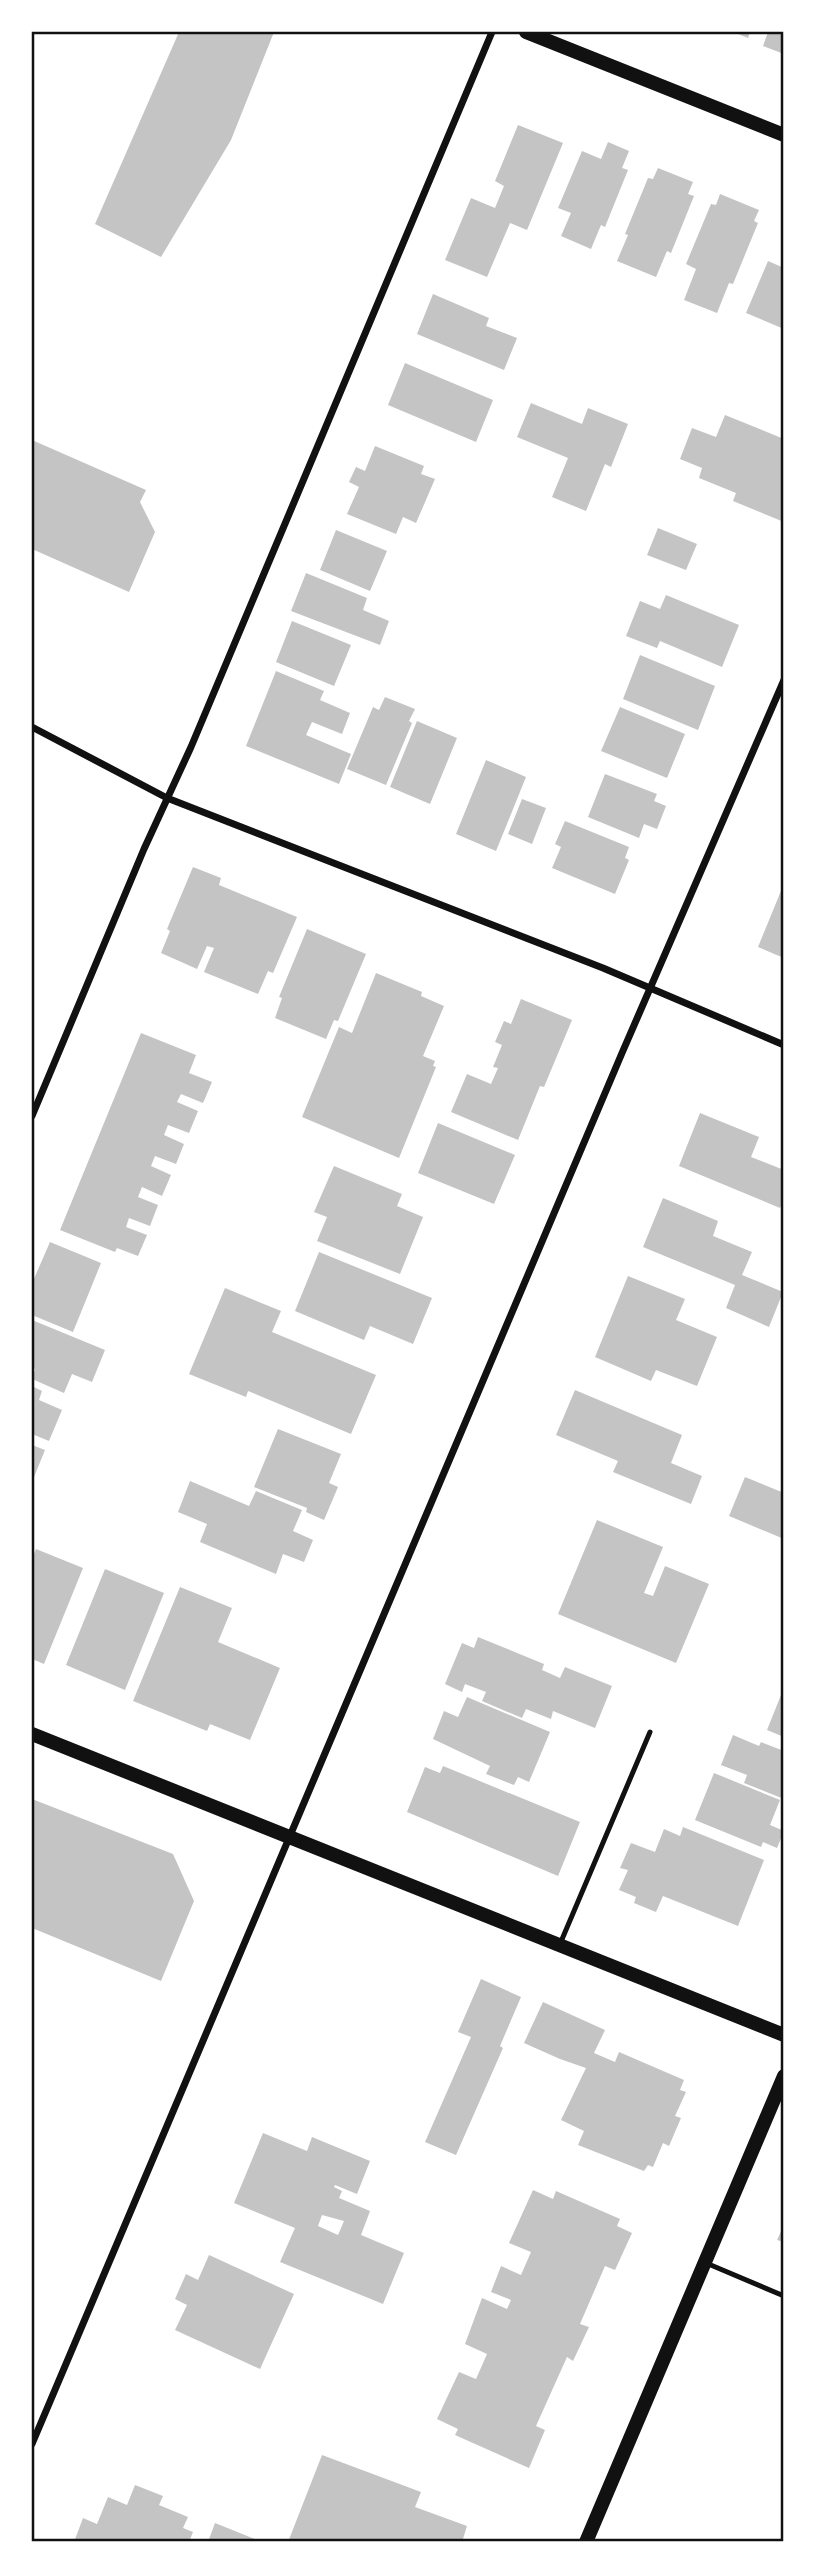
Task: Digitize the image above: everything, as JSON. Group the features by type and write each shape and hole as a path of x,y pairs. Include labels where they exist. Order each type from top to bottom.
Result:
{"main road":[{"path":"526,32 783,135"},
{"path":"32,1734 783,2035"},
{"path":"586,2542 783,2076"}],"street":[{"path":"32,1116 167,797 191,747 492,32"},
{"path":"32,2444 649,989 783,680"},
{"path":"32,727 167,797 590,963 783,1045"}],"lane":[{"path":"559,1947 650,1732"},
{"path":"704,2263 783,2296"}],"building":[{"path":"179,32 274,32 231,140 161,257 95,224"},
{"path":"733,32 750,32 748,38"},
{"path":"768,32 784,32 784,54 763,46"},
{"path":"518,125 563,143 527,230 510,223 487,277 445,260 471,198 495,208 504,186 495,181"},
{"path":"608,142 629,151 622,168 628,170 605,227 601,225 591,249 561,236 571,213 558,208 582,151 601,159"},
{"path":"658,168 693,182 688,194 694,196 671,253 667,251 656,277 617,261 648,178 653,179"},
{"path":"720,194 759,210 754,221 758,223 733,284 729,283 717,313 684,300 696,269 686,264 711,204 716,205"},
{"path":"768,261 784,268 784,329 746,313"},
{"path":"433,294 489,318 486,326 517,338 504,370 417,334"},
{"path":"405,363 493,400 476,442 388,405"},
{"path":"531,403 582,424 588,408 628,424 611,467 605,464 586,511 552,497 568,458 517,437"},
{"path":"725,415 784,439 784,522 733,501 736,493 699,478 702,468 680,459 692,428 716,437"},
{"path":"32,440 146,490 140,502 155,532 129,592 32,549"},
{"path":"375,446 424,466 421,474 435,479 416,523 403,517 396,534 347,514 359,487 349,482 356,467 365,471"},
{"path":"658,528 697,544 686,570 647,555"},
{"path":"336,530 387,551 370,591 320,570"},
{"path":"306,573 367,598 363,610 389,621 380,645 291,611"},
{"path":"666,595 739,625 722,667 660,641 657,648 626,636 640,601 660,609"},
{"path":"292,621 351,645 334,686 276,662"},
{"path":"640,655 715,686 698,730 623,699"},
{"path":"276,671 324,691 320,700 350,713 342,734 312,722 306,735 351,754 339,784 246,746"},
{"path":"385,697 415,709 409,721 412,723 386,785 347,769 373,707 379,710"},
{"path":"620,707 685,734 667,778 601,751"},
{"path":"417,721 457,738 430,804 390,787"},
{"path":"486,760 526,777 496,851 456,834"},
{"path":"605,774 657,794 654,801 666,806 657,829 644,824 639,838 588,817"},
{"path":"522,799 546,808 532,844 508,834"},
{"path":"565,821 629,847 625,858 629,860 615,894 552,868 561,847 555,844"},
{"path":"193,867 221,878 219,885 297,917 273,973 268,971 258,994 204,972 214,948 207,946 197,969 161,953 170,931 167,929"},
{"path":"784,886 784,958 758,947"},
{"path":"307,929 366,954 338,1021 334,1020 326,1039 275,1018 282,998 279,997"},
{"path":"376,973 422,992 421,996 444,1006 423,1056 435,1061 433,1066 436,1067 399,1158 302,1117 339,1027 352,1033"},
{"path":"521,999 572,1020 518,1140 451,1112 467,1074 491,1084 498,1068 493,1067 502,1045 495,1042 504,1021 511,1024"},
{"path":"141,1033 196,1055 189,1073 212,1082 203,1103 181,1094 177,1102 198,1111 189,1133 168,1125 164,1135 184,1144 176,1164 155,1156 151,1166 171,1175 162,1196 142,1187 138,1197 158,1205 150,1226 129,1218 126,1227 147,1235 138,1256 117,1248 115,1252 60,1230"},
{"path":"700,1113 759,1137 751,1157 784,1170 784,1199 780,1208 679,1166"},
{"path":"438,1123 515,1155 494,1204 418,1173"},
{"path":"334,1166 402,1194 397,1206 423,1217 400,1274 317,1241 327,1217 314,1212"},
{"path":"663,1198 718,1221 713,1236 752,1252 742,1275 783,1292 769,1327 726,1308 735,1285 643,1247"},
{"path":"50,1242 101,1263 73,1332 32,1315 32,1280"},
{"path":"319,1252 432,1298 413,1344 370,1326 364,1340 295,1311"},
{"path":"628,1276 685,1299 676,1320 717,1337 697,1386 656,1370 651,1381 595,1357"},
{"path":"225,1288 281,1311 272,1332 376,1375 351,1434 248,1391 246,1397 189,1374"},
{"path":"32,1320 105,1350 92,1382 72,1374 64,1393 32,1379 35,1369 32,1367"},
{"path":"32,1386 42,1391 39,1400 62,1410 49,1441 32,1434"},
{"path":"575,1390 682,1435 671,1463 702,1476 691,1504 613,1472 618,1461 556,1435"},
{"path":"278,1429 341,1454 329,1483 338,1487 324,1520 306,1512 307,1508 254,1487"},
{"path":"32,1445 45,1450 32,1482"},
{"path":"745,1477 784,1493 784,1539 729,1516"},
{"path":"190,1481 249,1506 256,1491 302,1510 293,1531 313,1540 304,1562 283,1554 276,1574 200,1542 207,1524 178,1512"},
{"path":"597,1520 663,1547 644,1593 653,1596 665,1566 709,1584 676,1663 558,1614"},
{"path":"36,1549 83,1568 44,1664 32,1659 32,1559"},
{"path":"105,1569 164,1593 125,1690 66,1665"},
{"path":"180,1587 232,1608 218,1642 280,1668 250,1740 210,1724 207,1731 133,1701"},
{"path":"478,1637 544,1664 542,1670 560,1678 565,1667 612,1686 595,1728 553,1711 551,1719 526,1709 522,1718 482,1701 486,1692 465,1684 462,1692 445,1684 462,1643 474,1648"},
{"path":"784,1690 784,1737 767,1730"},
{"path":"467,1697 550,1732 529,1782 518,1777 514,1785 486,1774 490,1766 433,1739 444,1711 458,1717"},
{"path":"733,1735 759,1746 761,1742 784,1751 784,1799 744,1783 747,1775 721,1765"},
{"path":"443,1766 580,1822 558,1876 407,1812 425,1767 440,1773"},
{"path":"714,1773 780,1800 770,1825 784,1831 777,1848 763,1842 761,1847 695,1820"},
{"path":"32,1799 173,1854 194,1901 161,1981 32,1928"},
{"path":"683,1827 764,1860 738,1926 663,1896 656,1912 634,1903 636,1897 619,1890 628,1870 620,1868 631,1843 655,1852 664,1829 680,1836"},
{"path":"481,1979 521,1997 500,2046 503,2048 456,2155 425,2142 471,2037 458,2032"},
{"path":"543,2002 605,2030 594,2053 615,2062 619,2052 684,2080 680,2090 686,2092 675,2116 681,2118 669,2146 663,2143 653,2167 648,2165 644,2171 578,2145 584,2131 561,2120 586,2068 524,2043"},
{"path":"263,2133 307,2151 312,2137 370,2161 357,2194 335,2185 334,2187 342,2191 339,2198 370,2211 361,2235 404,2253 383,2304 280,2262 295,2228 234,2203","holes":["322,2215 344,2221 338,2235 318,2226"]},
{"path":"533,2190 553,2199 556,2191 620,2219 617,2226 632,2233 615,2270 605,2266 580,2324 589,2327 573,2361 567,2357 536,2426 545,2430 529,2468 455,2435 458,2429 437,2419 459,2372 476,2379 487,2354 465,2344 482,2298 507,2309 511,2300 491,2292 501,2266 521,2275 531,2252 509,2243"},
{"path":"784,2225 784,2242 777,2240"},
{"path":"209,2255 294,2294 260,2369 175,2330 187,2305 175,2299 186,2274 198,2280"},
{"path":"322,2455 421,2492 415,2507 467,2526 462,2542 288,2542"},
{"path":"135,2485 163,2496 159,2505 188,2517 183,2528 193,2532 189,2542 74,2542 83,2518 97,2524 108,2497 127,2505"},
{"path":"215,2523 260,2541 260,2542 208,2542"}]}
